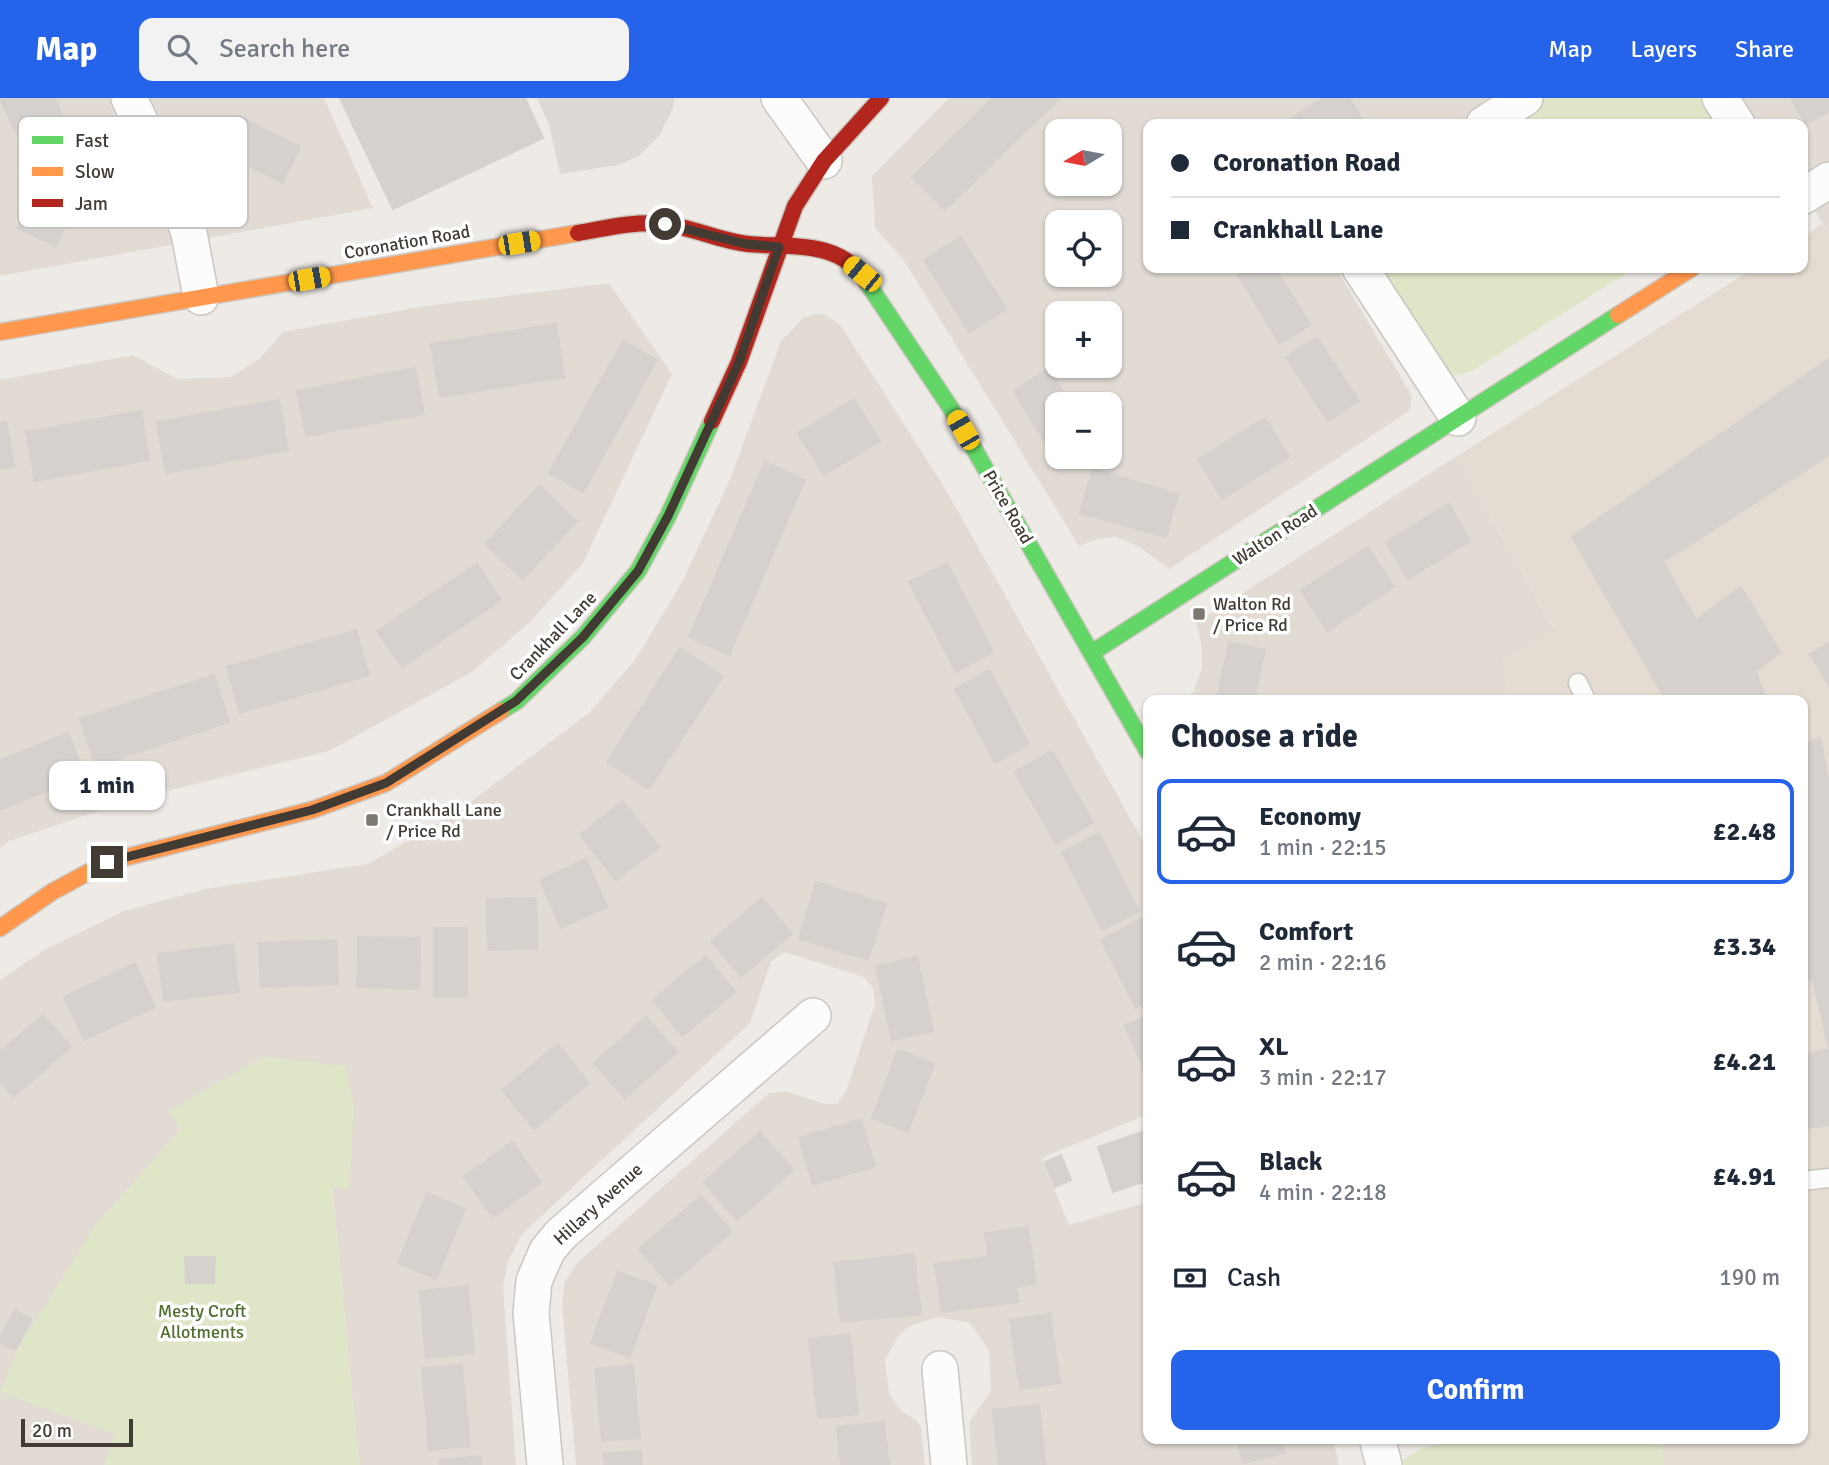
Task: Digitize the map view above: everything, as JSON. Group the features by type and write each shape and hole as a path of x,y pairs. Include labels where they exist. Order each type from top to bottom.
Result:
{"street":[{"path":"129,98 137,116"},
{"path":"779,98 824,162"},
{"name":"Crankhall Lane","path":"0,928 52,892 107,862 312,810 386,783 516,701 583,637 638,571 668,516 739,362 795,206 824,162 881,98"},
{"path":"1492,119 1525,98"},
{"path":"1720,98 1734,119"},
{"path":"1808,193 1829,180"},
{"name":"Coronation Road","path":"0,332 635,223 665,224 746,244 779,247"},
{"path":"187,228 201,297"},
{"name":"Price Road","path":"779,247 819,247 845,260 862,274 950,407 1143,743"},
{"path":"1363,273 1458,418"},
{"name":"Walton Road","path":"1093,652 1684,273"},
{"name":"Hillary Avenue","path":"545,1465 531,1313 534,1281 547,1251 560,1235 813,1016"},
{"path":"940,1369 949,1465"},
{"path":"1379,1444 1384,1465"}],"lane":[{"path":"1578,682 1584,695"},
{"path":"1808,1180 1829,1178"}],"shaded area":[{"path":"0,98 324,98 373,208 0,276"},
{"path":"537,98 674,98 673,108 659,136 639,156 618,165 560,174 549,125"},
{"path":"949,98 1496,98 1464,119 1143,119 1143,273 1339,273 1412,396 1409,411 1169,569 1138,546 1115,537 1098,539 1079,546 903,259 875,228 872,176"},
{"path":"1741,98 1829,98 1829,234 1808,200 1808,119 1756,119"},
{"path":"1822,224 1829,234 1829,1465 1664,1465 1662,1444 1808,1444 1808,695 1510,695 1503,660 1555,629 1457,456 1746,273 1808,273 1808,234"},
{"path":"609,283 672,374 583,563 529,623 472,672 329,751 135,799 9,841 0,848 0,380 133,355 177,379 231,377 260,358 283,332 425,306"},
{"path":"816,314 826,315 841,326 945,488 1143,841 1143,1116 1042,1158 1069,1225 1143,1203 1143,1444 1334,1444 1339,1465 972,1465 969,1422 991,1391 989,1351 970,1323 938,1317 909,1326 897,1338 885,1360 889,1393 901,1411 915,1419 921,1427 925,1465 576,1465 562,1307 564,1283 579,1261 769,1093 785,1091 825,1104 837,1104 847,1089 875,1004 873,988 864,977 784,952 771,962 750,1023 521,1235 508,1262 503,1286 516,1465 359,1465 332,1185 348,1189 180,1130 95,1226 1,1392 116,1434 105,1465 0,1465 0,980 44,950 124,911 205,889 368,864 457,812 590,712 635,660 682,582 731,477 781,341 803,318"},
{"path":"1457,456 1555,630 1503,660 1510,695 1190,695 1202,668 1202,647 1196,623"}],"green space":[{"path":"1545,98 1710,98 1723,119 1512,119"},
{"path":"1376,273 1627,273 1470,372 1451,377"},
{"name":"Mesty Croft Allotments","path":"263,1057 345,1066 354,1107 349,1190 332,1186 359,1465 105,1465 115,1434 0,1392 17,1350 95,1226 180,1130 169,1111"},
{"path":"1439,1444 1662,1444 1664,1465 1404,1465 1403,1460 1422,1448"}],"building":[{"path":"0,98 54,98 63,116 18,116 18,137"},
{"path":"340,98 525,98 543,138 393,209"},
{"path":"993,98 1060,98 945,210 912,177"},
{"path":"1324,98 1349,98 1362,119 1290,119"},
{"path":"1791,98 1829,98 1829,111 1808,123 1808,119 1803,119"},
{"path":"248,121 300,147 282,183 248,165"},
{"path":"18,226 64,228 56,246 17,228"},
{"path":"961,237 1006,309 969,332 924,260"},
{"path":"1278,273 1311,325 1280,344 1238,275"},
{"path":"556,324 564,377 440,397 431,344"},
{"path":"1317,337 1359,401 1328,421 1286,357"},
{"path":"623,341 657,360 583,492 549,473"},
{"path":"1829,359 1829,455 1663,562 1696,620 1741,587 1780,652 1756,671 1764,695 1663,695 1572,537"},
{"path":"415,368 424,414 306,436 297,391"},
{"path":"1045,372 1045,378 1054,378 1063,392 1045,392 1045,443 1014,391"},
{"path":"854,399 880,441 824,475 798,433"},
{"path":"279,400 288,450 166,473 157,422"},
{"path":"141,411 149,460 35,481 26,432"},
{"path":"1265,418 1289,457 1222,499 1198,459"},
{"path":"6,422 14,467 0,469 0,423"},
{"path":"765,462 805,480 729,655 689,637"},
{"path":"1093,469 1178,494 1166,537 1080,513"},
{"path":"539,486 577,521 523,579 485,544"},
{"path":"1449,504 1470,541 1408,579 1386,542"},
{"path":"1368,547 1394,587 1327,631 1301,590"},
{"path":"947,563 993,652 956,672 909,582"},
{"path":"477,564 501,600 402,667 377,631"},
{"path":"356,630 369,675 240,713 227,667"},
{"path":"1229,642 1265,650 1255,695 1218,695"},
{"path":"1829,643 1829,685 1810,654"},
{"path":"680,648 723,676 649,789 607,762"},
{"path":"990,670 1029,744 995,763 955,689"},
{"path":"214,675 229,722 96,766 80,719"},
{"path":"68,733 85,776 0,810 0,760"},
{"path":"1820,738 1829,785 1829,1049 1813,980 1808,981 1808,742"},
{"path":"1052,751 1093,822 1056,844 1015,772"},
{"path":"623,801 659,847 616,880 580,835"},
{"path":"1099,833 1139,911 1102,930 1062,852"},
{"path":"586,859 607,907 561,928 540,880"},
{"path":"816,882 886,904 868,960 799,938"},
{"path":"536,898 537,949 488,950 487,899"},
{"path":"762,898 792,934 741,976 711,941"},
{"path":"1141,919 1143,1004 1136,1008 1101,940"},
{"path":"434,928 467,928 467,997 434,997"},
{"path":"358,937 420,938 419,989 357,987"},
{"path":"336,940 338,984 261,987 259,943"},
{"path":"233,944 239,992 164,1001 158,954"},
{"path":"706,956 735,992 682,1036 653,1000"},
{"path":"917,957 933,1031 892,1040 876,966"},
{"path":"135,963 155,1007 84,1040 64,997"},
{"path":"43,1015 71,1047 13,1097 0,1081 0,1052"},
{"path":"646,1017 677,1052 625,1098 594,1063"},
{"path":"1143,1018 1143,1068 1125,1025"},
{"path":"558,1044 589,1083 534,1129 502,1090"},
{"path":"1829,1049 1829,1125 1808,1128 1808,1054"},
{"path":"898,1050 934,1064 908,1132 872,1118"},
{"path":"861,1119 875,1166 813,1185 799,1138"},
{"path":"760,1132 793,1170 737,1220 704,1182"},
{"path":"1143,1132 1143,1182 1113,1192 1098,1147"},
{"path":"512,1142 541,1182 493,1217 464,1177"},
{"path":"1061,1155 1071,1180 1055,1187 1045,1162"},
{"path":"427,1193 465,1209 436,1279 398,1263"},
{"path":"701,1196 732,1232 670,1285 639,1249"},
{"path":"1028,1227 1036,1284 1016,1287 1018,1302 942,1312 935,1264 988,1257 985,1233"},
{"path":"914,1254 921,1314 841,1322 834,1263"},
{"path":"185,1257 215,1257 214,1283 186,1283"},
{"path":"618,1272 656,1286 630,1357 591,1343"},
{"path":"468,1286 474,1353 426,1358 420,1291"},
{"path":"15,1310 31,1319 15,1350 0,1342 0,1339"},
{"path":"1050,1314 1060,1383 1020,1389 1010,1320"},
{"path":"850,1334 858,1414 818,1418 809,1339"},
{"path":"462,1365 470,1446 429,1450 422,1368"},
{"path":"633,1365 640,1438 602,1441 595,1369"},
{"path":"1039,1405 1046,1465 999,1465 993,1410"},
{"path":"884,1422 889,1465 841,1465 837,1427"},
{"path":"1238,1444 1283,1444 1285,1453 1243,1463"},
{"path":"641,1450 642,1465 605,1465 603,1454"},
{"path":"480,1456 481,1465 440,1465 440,1460"}],"traffic: fast":[{"path":"866,281 950,407 1143,743"},
{"path":"1093,652 1618,315"},
{"path":"501,711 517,701 583,637 638,571 668,516 712,421"}],"traffic: slow":[{"path":"0,332 578,233"},
{"path":"1618,315 1684,273"},
{"path":"0,928 52,892 107,862 312,810 386,783 501,711"}],"traffic: jam":[{"path":"712,421 739,362 795,206 824,161 881,98"},
{"path":"578,233 653,223 748,244 813,248 842,258 866,281"}],"place":[{"name":"Walton Rd / Price Rd","path":"1199,614"},
{"name":"Crankhall Lane / Price Rd","path":"372,820"}],"route":[{"path":"107,862 312,810 386,783 463,737 516,701 583,637 638,571 668,516 739,362 779,247 746,244 665,224"}]}
